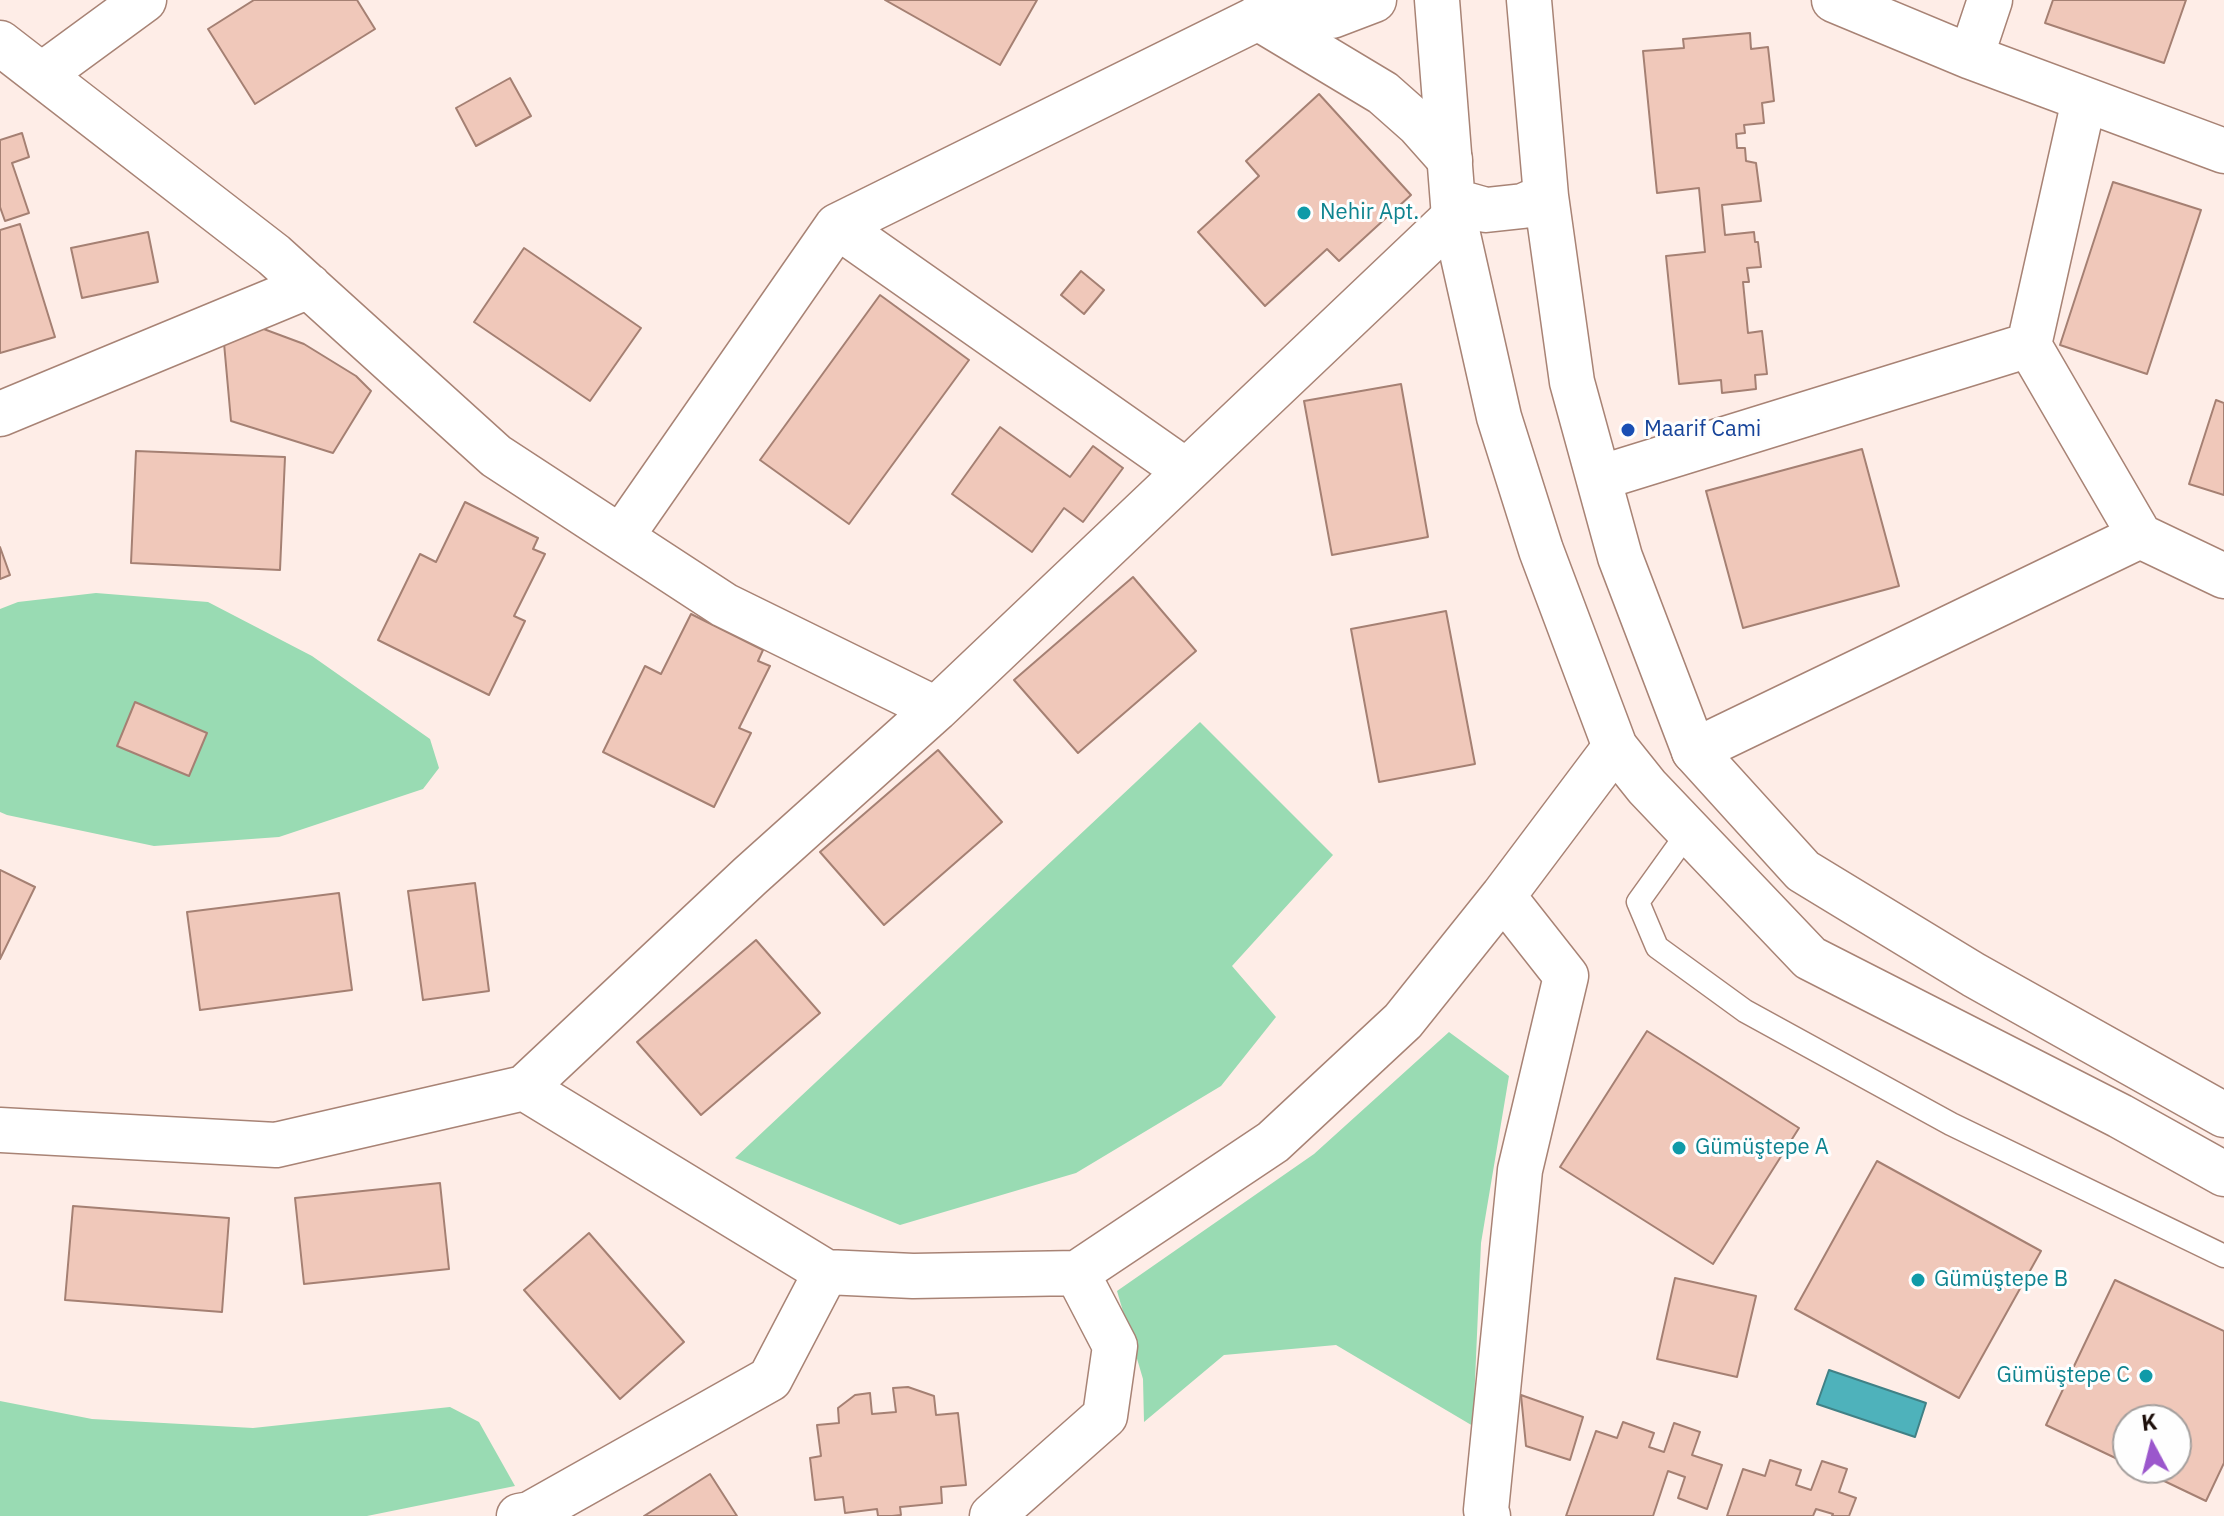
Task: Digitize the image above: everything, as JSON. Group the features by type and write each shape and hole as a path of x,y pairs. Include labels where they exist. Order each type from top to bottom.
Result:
{"street":[{"path":"43,74 144,0"},
{"path":"621,537 837,226 1243,9 1332,16 1374,0"},
{"path":"1437,0 1452,193 1499,417 1541,550 1615,747 1647,787 1810,958 2120,1116 2224,1174"},
{"path":"1529,0 1546,196 1572,382 1620,557 1694,751 1803,871 1974,975 2224,1115"},
{"path":"1834,0 1971,57 2224,151"},
{"path":"1971,57 1990,0"},
{"path":"1243,9 1383,93 1418,124 1452,193 1486,210 1523,206 1546,196"},
{"path":"0,43 274,255 496,456 724,605 936,709"},
{"path":"2084,100 2029,345 2140,536 2224,576"},
{"path":"0,1130 276,1145 524,1088 750,876 936,709 1186,471 1452,193"},
{"path":"837,226 1186,471"},
{"path":"0,414 309,286"},
{"path":"1599,478 2029,345"},
{"path":"1694,751 2140,536"},
{"path":"524,1088 826,1272 913,1276 1077,1273 1273,1142 1403,1021 1503,896 1615,747"},
{"path":"1488,1516 1486,1510 1520,1170 1566,976 1503,896"},
{"path":"526,1515 770,1379 826,1272"},
{"path":"992,1516 1105,1416 1115,1346 1077,1273"}],"lane":[{"path":"1689,831 1638,902 1657,947 1745,1011 1938,1117 2224,1256"}],"green space":[{"path":"96,593 208,602 312,656 430,739 439,768 423,789 279,837 154,846 0,812 0,609 18,602"},
{"path":"1200,722 1333,855 1232,966 1276,1017 1221,1086 1076,1173 900,1225 735,1158"},
{"path":"1449,1032 1509,1076 1481,1243 1473,1426 1336,1345 1224,1355 1144,1422 1143,1379 1117,1291 1314,1154"},
{"path":"0,1401 92,1419 253,1428 450,1407 479,1422 515,1486 367,1516 0,1516"}],"water":[{"path":"1829,1370 1926,1403 1915,1437 1817,1404"}],"building":[{"path":"254,0 357,0 375,29 255,104 208,29"},
{"path":"885,0 1037,0 1000,65"},
{"path":"2053,0 2186,0 2164,63 2045,23"},
{"path":"1750,33 1751,49 1768,47 1774,101 1762,103 1764,123 1744,125 1745,133 1736,134 1737,148 1745,148 1746,161 1756,163 1761,201 1722,205 1725,235 1754,232 1755,242 1758,242 1761,267 1747,268 1749,282 1743,282 1748,333 1762,331 1767,374 1755,375 1756,389 1722,393 1721,380 1679,384 1666,256 1705,252 1699,188 1657,193 1643,51 1684,48 1683,39"},
{"path":"510,78 531,116 476,146 456,108"},
{"name":"Nehir Apt.","path":"1319,94 1411,195 1339,261 1327,249 1265,306 1198,232 1259,176 1246,161"},
{"path":"22,133 29,157 12,163 29,213 5,221 0,207 0,140"},
{"path":"2113,182 2201,210 2147,374 2060,345"},
{"path":"20,224 55,337 0,353 0,230"},
{"path":"148,232 158,282 82,298 71,248"},
{"path":"524,248 641,328 590,401 474,322"},
{"path":"1081,271 1104,290 1084,314 1061,295"},
{"path":"880,295 969,360 849,524 760,460"},
{"path":"261,328 304,344 356,376 371,391 333,453 231,421 223,332"},
{"path":"1401,384 1428,537 1332,555 1304,401"},
{"path":"2216,400 2224,403 2224,495 2189,484"},
{"path":"1000,427 1070,477 1093,446 1123,468 1083,522 1064,508 1032,552 952,494"},
{"path":"1862,449 1899,586 1743,628 1706,491"},
{"path":"136,451 285,457 280,570 131,563"},
{"path":"465,502 538,538 533,549 545,554 514,616 525,621 489,695 378,640 420,554 436,562"},
{"path":"0,547 10,575 0,579"},
{"path":"1133,577 1196,651 1078,753 1014,680"},
{"path":"1446,611 1475,764 1379,782 1351,629"},
{"path":"691,614 763,650 758,661 770,666 739,728 751,733 714,807 603,752 645,666 661,674"},
{"path":"135,702 207,733 189,776 117,746"},
{"path":"938,750 1002,822 884,925 820,852"},
{"path":"0,870 35,887 0,959"},
{"path":"475,883 489,991 423,1000 408,891"},
{"path":"339,893 352,990 200,1010 187,912"},
{"path":"756,940 820,1013 701,1115 637,1042"},
{"name":"Gümüştepe A","path":"1647,1031 1799,1128 1713,1264 1560,1167"},
{"name":"Gümüştepe B","path":"1877,1161 2041,1251 1959,1398 1795,1309"},
{"path":"440,1183 449,1269 304,1284 295,1198"},
{"path":"73,1206 229,1218 222,1312 65,1300"},
{"path":"589,1233 684,1342 620,1399 524,1290"},
{"path":"1675,1278 1756,1296 1737,1377 1657,1359"},
{"name":"Gümüştepe C","path":"2115,1280 2224,1331 2224,1463 2206,1501 2170,1484 2192,1484 2192,1404 2112,1404 2112,1456 2046,1425"},
{"path":"908,1387 934,1396 936,1415 958,1413 966,1485 941,1487 942,1503 900,1507 901,1515 892,1516 878,1516 877,1509 845,1513 843,1497 815,1500 810,1458 821,1456 817,1425 839,1423 838,1408 855,1395 870,1393 872,1414 896,1412 893,1388"},
{"path":"1521,1395 1583,1417 1570,1460 1526,1446"},
{"path":"1623,1422 1654,1433 1649,1447 1664,1452 1674,1423 1700,1432 1692,1455 1722,1465 1707,1509 1678,1498 1685,1477 1668,1471 1653,1516 1566,1516 1596,1431 1617,1438"},
{"path":"1770,1460 1801,1470 1796,1485 1811,1490 1822,1461 1847,1469 1839,1492 1856,1498 1849,1516 1832,1516 1816,1509 1813,1516 1727,1516 1743,1469 1765,1476"},
{"path":"710,1474 737,1516 644,1516"}],"place":[{"name":"Nehir Apt.","path":"1304,213"},
{"name":"Maarif Cami","path":"1628,430"},
{"name":"Gümüştepe A","path":"1679,1148"},
{"name":"Gümüştepe B","path":"1918,1280"},
{"name":"Gümüştepe C","path":"2146,1376"}]}
